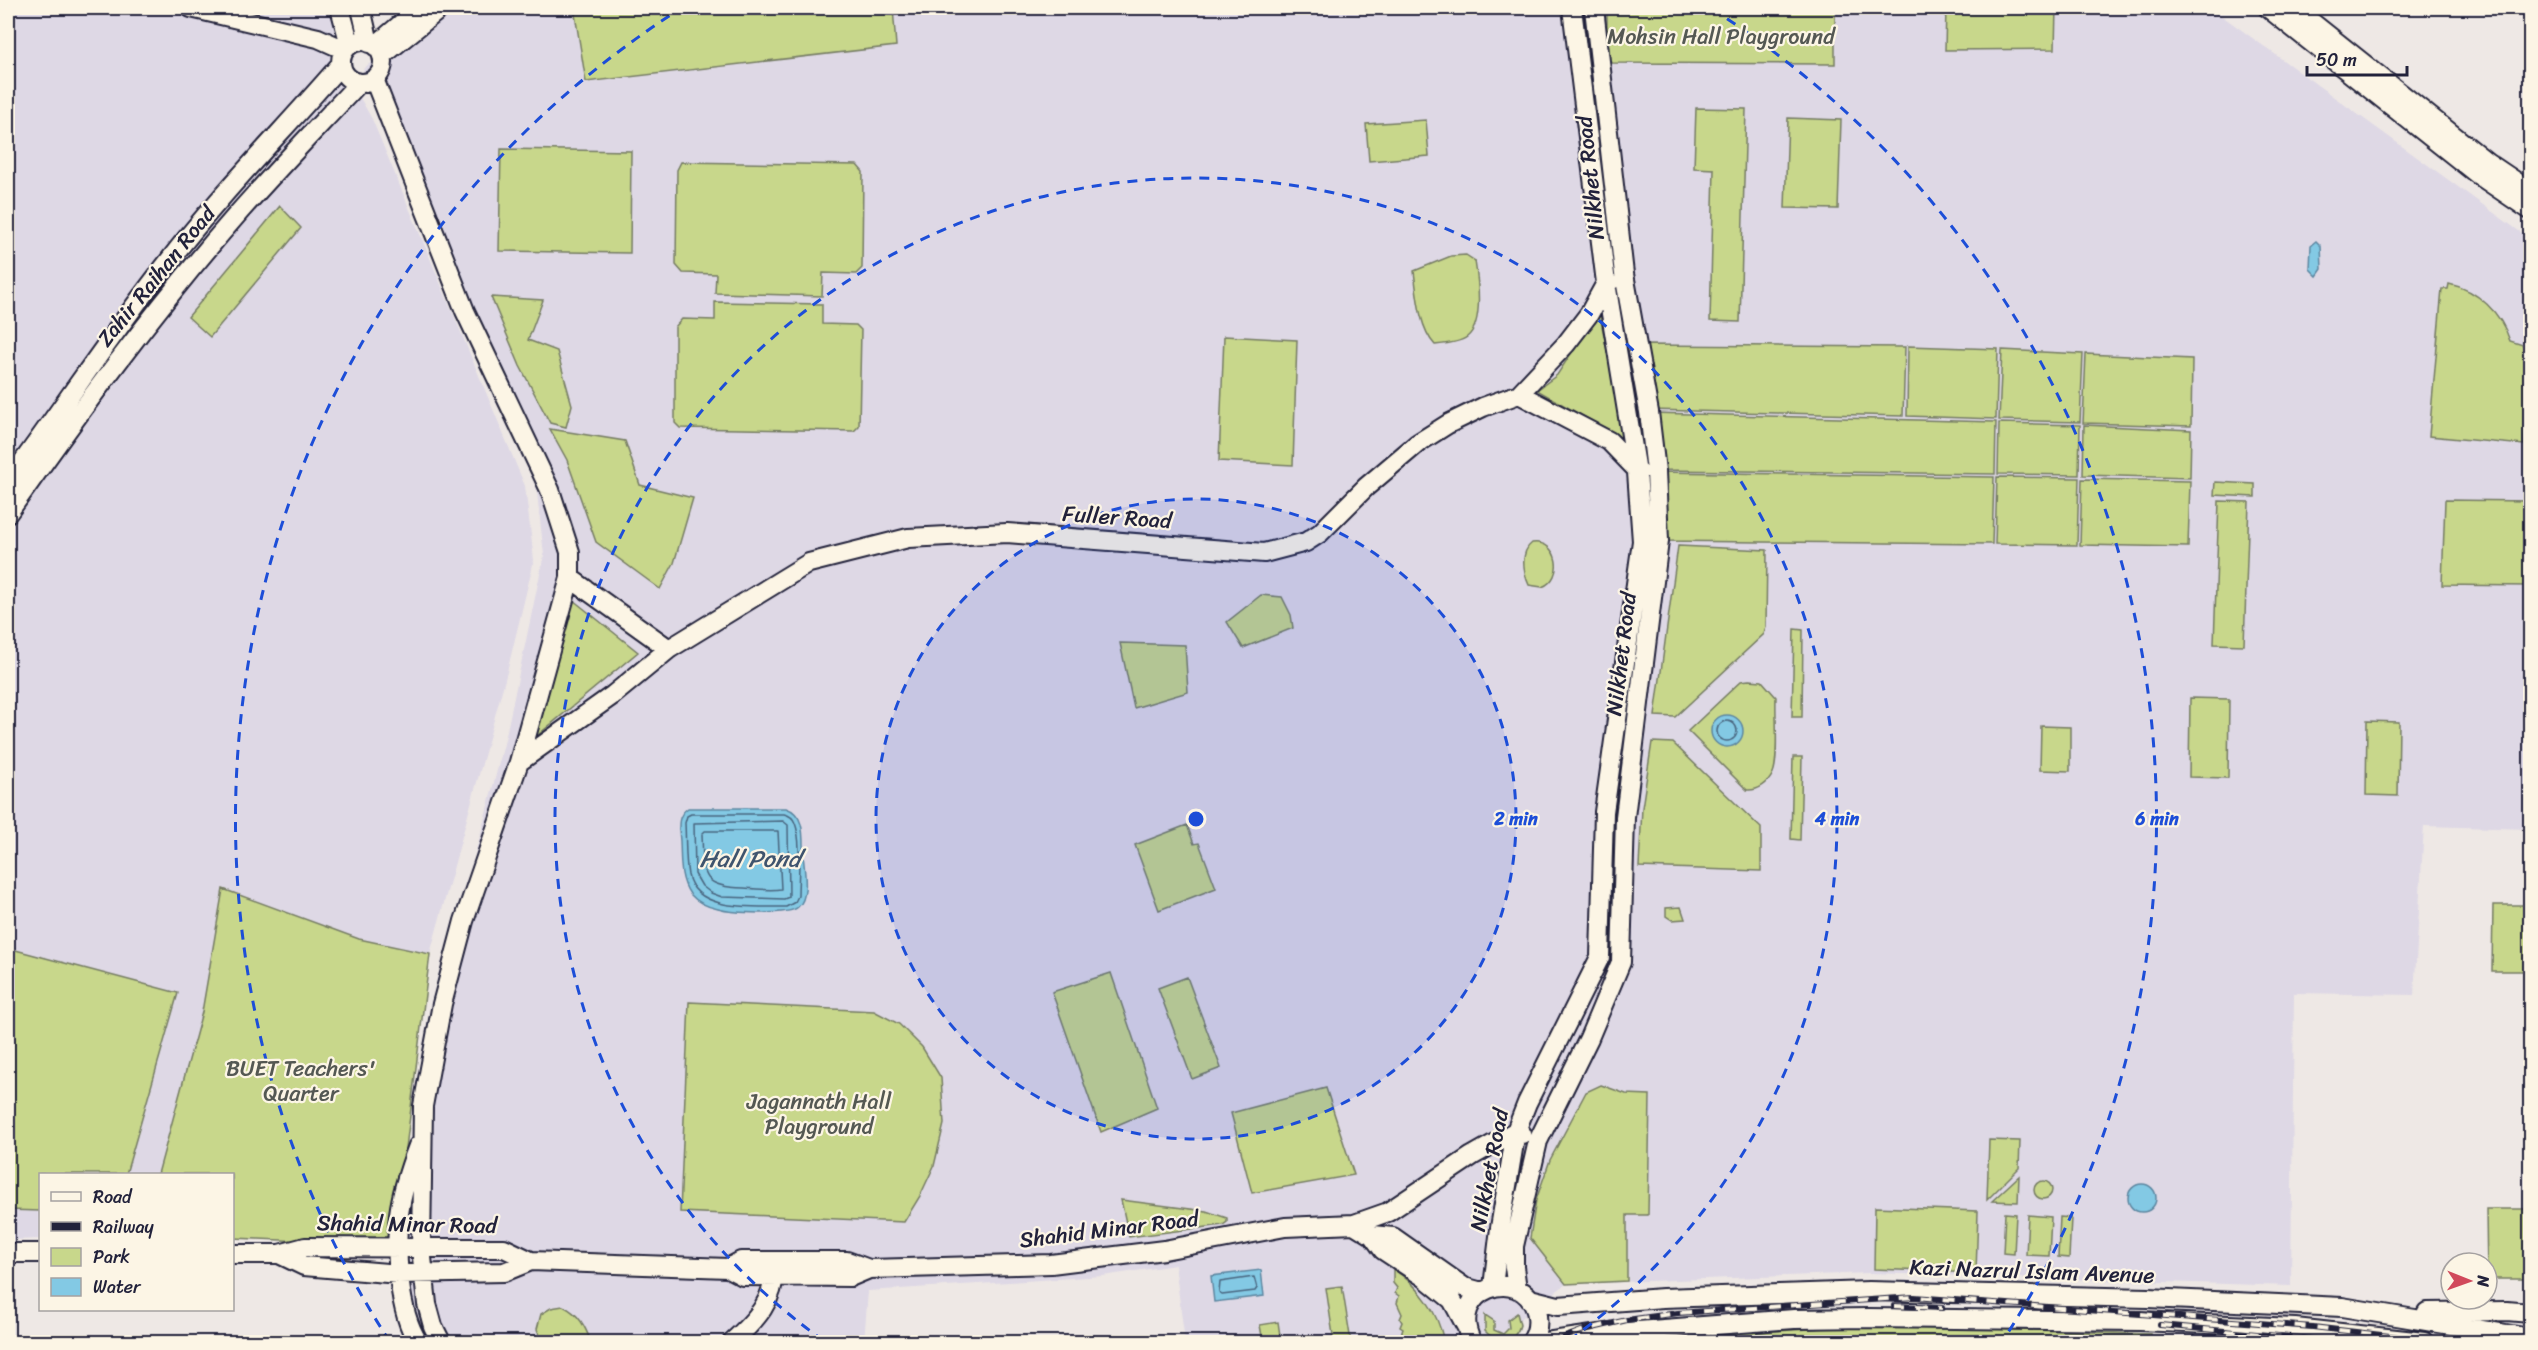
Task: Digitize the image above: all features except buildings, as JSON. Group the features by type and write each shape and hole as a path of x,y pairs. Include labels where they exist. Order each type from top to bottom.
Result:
{"main road":[{"path":"191,8 318,38 346,53"},
{"path":"340,8 347,76 367,81"},
{"path":"361,8 381,70 367,81"},
{"path":"375,48 420,8"},
{"path":"375,48 441,8"},
{"name":"Nilkhet Road","path":"1487,1289 1516,1131 1527,1103 1600,957 1604,812 1642,541 1637,472 1606,283 1572,8"},
{"name":"Nilkhet Road","path":"1531,1342 1538,1323 1537,1314 1523,1294 1514,1267 1514,1246 1538,1141 1589,1038 1621,962 1625,817 1659,541 1656,471 1649,412 1625,280 1594,8"},
{"path":"2268,8 2468,167 2530,210"},
{"path":"2294,8 2487,162 2530,191"},
{"path":"346,53 362,41 375,48"},
{"name":"Zahir Raihan Road","path":"8,482 82,377 168,262 209,211 346,53"},
{"path":"367,81 465,311 550,490 570,552 570,578 519,762 461,931 440,1016 423,1106 423,1274 432,1326 441,1342"},
{"name":"Zahir Raihan Road","path":"8,513 96,388 194,266 236,216 367,81"},
{"path":"1606,283 1625,280"},
{"name":"Fuller Road","path":"519,762 612,695 669,649 809,563 908,538 1007,533 1264,553 1306,542 1320,533 1366,488 1418,443 1474,412 1519,394 1566,344 1589,314 1606,283"},
{"path":"1519,394 1609,441 1637,472 1656,471"},
{"path":"570,578 669,649"},
{"path":"1615,727 1636,728"},
{"path":"1516,1131 1538,1141"},
{"name":"Shahid Minar Road","path":"234,1254 279,1254 305,1247 504,1248 531,1261 729,1268 743,1276 774,1269 847,1261 869,1269 1051,1264 1164,1250 1285,1227 1354,1224 1388,1212 1472,1156 1516,1131"},
{"path":"418,1342 405,1308 399,1274 398,1248 399,1214 412,1162 422,1136"},
{"path":"1354,1224 1372,1235 1383,1250 1424,1277 1452,1300 1469,1334"},
{"path":"1372,1235 1393,1237 1464,1287 1487,1289"},
{"path":"8,1253 39,1253"},
{"name":"Shahid Minar Road","path":"279,1254 304,1266 399,1274 504,1272 531,1261"},
{"path":"732,1342 756,1320 772,1292 774,1269"},
{"name":"Kazi Nazrul Islam Avenue","path":"1487,1289 1510,1286 1523,1294 1558,1306 1663,1298 1869,1291 2148,1298 2342,1307 2530,1338"},
{"path":"1469,1334 1468,1308 1474,1298 1487,1289"},
{"path":"2386,1313 2496,1311 2530,1313"},
{"name":"Kazi Nazrul Islam Avenue","path":"1546,1342 1599,1334 1794,1319 1869,1318 2140,1321 2295,1328 2424,1342"}],"shaded area":[{"path":"8,8 330,8 341,64 372,119 525,486 534,560 507,672 430,954 394,1245 234,1238 234,1173 39,1173 39,1239 8,1240"},
{"path":"437,8 2211,8 2530,239 2530,829 2424,826 2414,995 2294,993 2291,1286 1870,1273 1566,1284 1490,1342 1185,1342 1175,1265 1103,1276 868,1291 864,1342 427,1342 417,1329 406,1242 407,1213 438,997 505,740 544,555 536,484 442,274 363,69"}],"green space":[{"path":"574,8 893,8 896,46 586,82"},
{"name":"Mohsin Hall Playground","path":"1607,8 1835,8 1835,64 1607,63"},
{"path":"1946,8 2056,8 2055,49 1945,50"},
{"path":"1696,108 1746,109 1740,322 1710,321 1714,169 1694,168"},
{"path":"1788,118 1841,120 1838,209 1785,208"},
{"path":"1426,120 1429,156 1369,161 1366,124"},
{"path":"501,149 631,151 630,253 499,251"},
{"path":"681,162 857,165 863,172 862,268 856,274 823,273 822,296 715,293 716,274 683,273 676,265 677,170"},
{"path":"280,206 301,228 210,337 188,317"},
{"path":"1466,255 1475,261 1478,290 1476,322 1472,331 1464,339 1435,345 1425,330 1422,320 1414,271 1451,256"},
{"path":"2449,284 2479,297 2501,321 2510,341 2529,347 2524,445 2429,436 2442,289 2448,289"},
{"path":"491,297 543,300 528,340 557,351 572,405 566,427 550,423 520,366"},
{"path":"715,302 822,304 822,324 856,325 861,330 859,426 854,431 680,428 675,423 675,327 682,319 715,320"},
{"path":"1599,311 1625,440 1537,390 1557,375"},
{"path":"1224,336 1297,340 1293,465 1219,461"},
{"path":"1639,345 1905,347 1903,416 1650,410"},
{"path":"1908,346 1998,349 1996,419 1907,416"},
{"path":"2002,350 2083,354 2080,422 1999,420"},
{"path":"2086,354 2192,359 2191,426 2083,423"},
{"path":"1651,413 1996,422 1995,474 1657,470"},
{"path":"1999,423 2080,425 2079,475 1998,474"},
{"path":"2084,425 2191,430 2190,478 2083,475"},
{"path":"550,429 625,441 640,485 693,498 674,563 660,589 596,542 567,460"},
{"path":"1658,472 1994,477 1992,544 1660,541"},
{"path":"1997,477 2079,478 2077,545 1995,544"},
{"path":"2082,479 2190,481 2188,547 2080,545"},
{"path":"2215,482 2255,484 2255,497 2214,495"},
{"path":"2445,500 2530,501 2530,586 2442,585"},
{"path":"2219,501 2249,502 2244,645 2214,644"},
{"path":"1532,543 1541,543 1548,547 1556,560 1554,576 1542,587 1529,585 1525,574 1524,557"},
{"path":"1678,546 1767,550 1766,627 1764,634 1675,717 1655,716"},
{"path":"1261,595 1282,597 1291,615 1293,628 1243,648 1227,622"},
{"path":"573,600 638,652 533,739"},
{"path":"1794,629 1803,630 1802,717 1792,717"},
{"path":"1120,643 1185,645 1188,692 1134,708"},
{"path":"1741,681 1762,681 1776,697 1776,748 1775,767 1771,777 1759,788 1747,790 1688,731"},
{"path":"2190,698 2229,699 2228,778 2189,777"},
{"path":"2367,721 2399,722 2398,796 2366,795"},
{"path":"2041,726 2070,727 2070,771 2040,770"},
{"path":"1652,742 1673,743 1761,828 1761,871 1639,867 1642,808"},
{"path":"1793,757 1802,757 1800,840 1791,839"},
{"path":"1187,825 1194,844 1199,843 1216,888 1159,910 1135,845"},
{"name":"BUET Teachers' Quarter","path":"223,889 359,939 430,954 394,1245 234,1238 234,1173 158,1173 202,1012"},
{"path":"2493,905 2530,905 2530,971 2492,971"},
{"path":"1681,907 1685,919 1672,920 1666,916 1666,908"},
{"path":"8,948 178,993 126,1173 39,1173 39,1211 8,1210"},
{"path":"1111,973 1157,1108 1101,1132 1052,992"},
{"path":"1187,977 1221,1068 1192,1079 1158,988"},
{"name":"Jagannath Hall Playground","path":"689,1002 874,1011 899,1024 922,1047 941,1078 944,1124 934,1166 920,1196 904,1222 680,1212"},
{"path":"1601,1085 1626,1094 1650,1095 1648,1215 1627,1215 1627,1281 1566,1284 1530,1238 1536,1200 1550,1160 1586,1092"},
{"path":"1326,1088 1354,1175 1252,1193 1231,1113"},
{"path":"1989,1140 2020,1141 2019,1168 1987,1200"},
{"path":"2019,1176 2018,1202 1992,1201"},
{"path":"2043,1181 2049,1184 2052,1190 2049,1196 2043,1199 2037,1196 2034,1190 2037,1184"},
{"path":"1121,1200 1206,1211 1227,1218 1227,1222 1223,1225 1129,1237"},
{"path":"1875,1207 1978,1211 1976,1273 1874,1269"},
{"path":"2486,1209 2530,1209 2530,1279 2499,1279 2499,1251 2487,1251"},
{"path":"2005,1213 2016,1214 2014,1254 2003,1253"},
{"path":"2028,1215 2051,1217 2049,1256 2026,1255"},
{"path":"2060,1217 2071,1218 2069,1258 2058,1257"},
{"path":"1393,1269 1412,1283 1426,1301 1437,1320 1444,1342 1404,1342 1405,1338 1401,1334 1403,1329 1400,1327 1402,1314 1397,1303 1399,1296 1395,1293 1397,1288 1393,1283"},
{"path":"1342,1286 1351,1342 1334,1342 1326,1288"},
{"path":"563,1306 581,1321 591,1342 542,1342 537,1329 541,1314 551,1308"},
{"path":"1517,1313 1520,1325 1514,1336 1500,1340 1485,1331 1485,1315 1494,1321 1494,1330 1503,1334 1509,1328 1508,1320"},
{"path":"1278,1322 1281,1342 1263,1342 1260,1325"},
{"path":"1878,1325 2150,1334 2150,1342 1660,1342 1743,1333"}],"water":[{"path":"2316,241 2321,246 2322,269 2317,276 2310,269 2311,245"},
{"path":"1727,715 1738,720 1743,731 1738,742 1727,747 1716,742 1711,731 1716,720"},
{"name":"Hall Pond","path":"688,808 786,808 797,815 803,833 805,882 804,896 798,907 772,913 735,912 710,907 693,897 684,882 681,861 679,823 684,811"},
{"path":"2142,1184 2152,1188 2156,1198 2152,1208 2142,1212 2132,1208 2128,1198 2132,1188"},
{"path":"1261,1270 1264,1296 1214,1302 1211,1276"}],"railway":[{"path":"1552,1342 1584,1330 1627,1320 1678,1313 1914,1297 2313,1327 2441,1342"},
{"path":"1894,1306 1942,1308"},
{"path":"2160,1325 2345,1342"}]}
